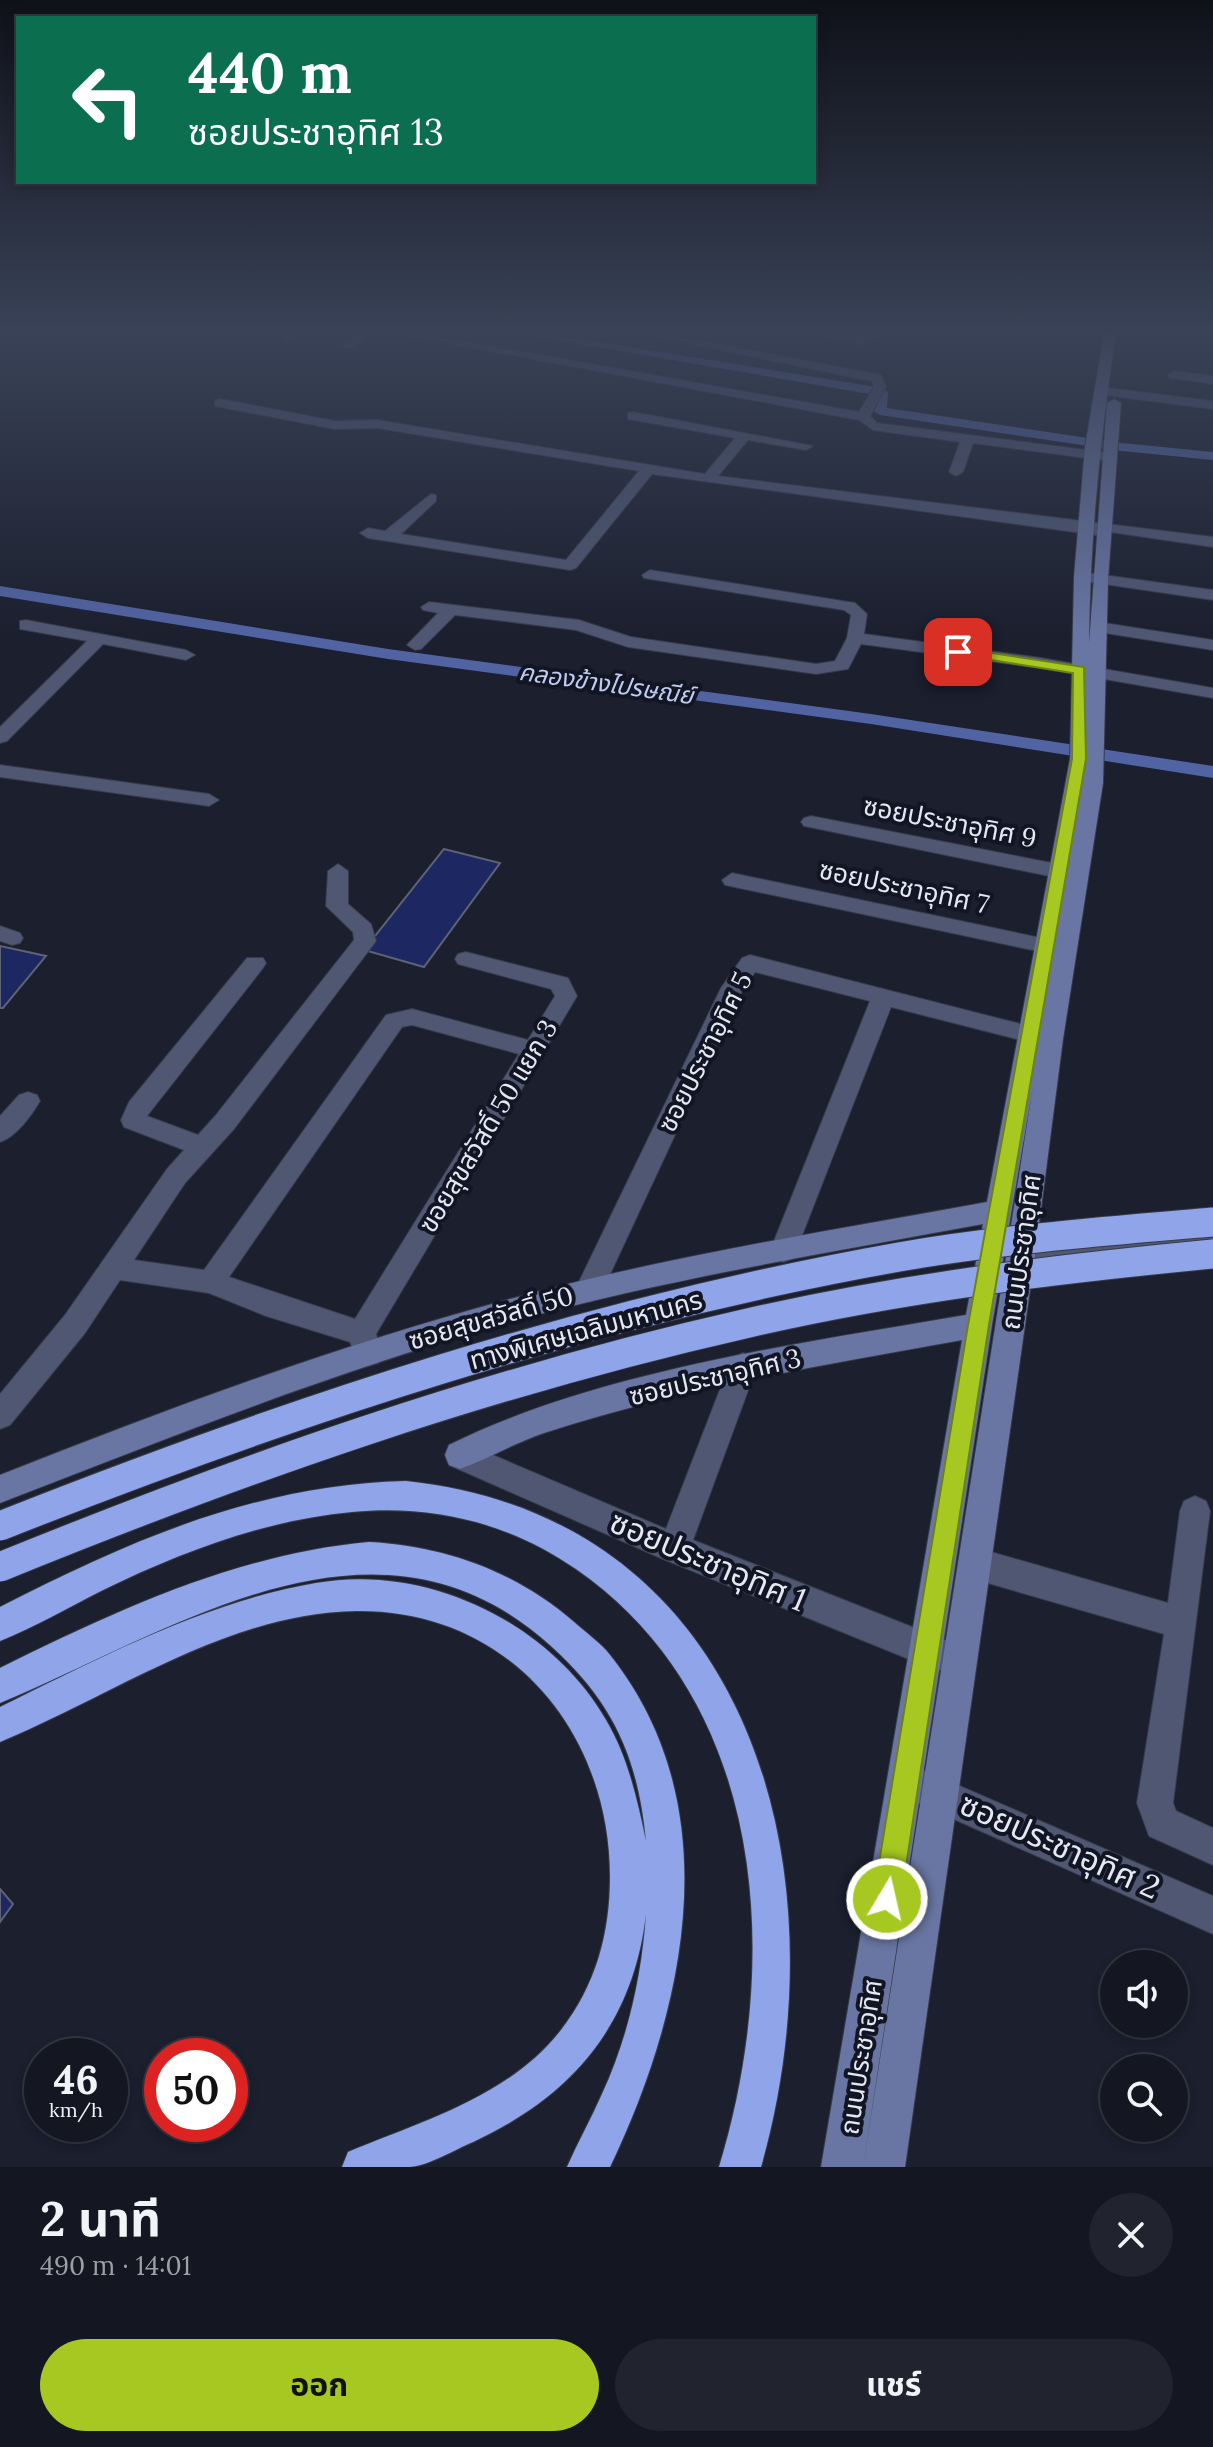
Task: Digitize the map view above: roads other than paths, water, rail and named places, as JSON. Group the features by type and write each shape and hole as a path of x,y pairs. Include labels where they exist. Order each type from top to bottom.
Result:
{"highway":[{"name":"ทางพิเศษเฉลิมมหานคร","path":"0,1526 278,1420 443,1367 598,1324 912,1254 1054,1234 1213,1222"},
{"name":"ทางพิเศษเฉลิมมหานคร","path":"0,1567 293,1451 450,1400 619,1352 900,1290 1112,1261 1213,1254"},
{"path":"0,1625 75,1587 166,1548 230,1525 301,1506 406,1496 438,1499 503,1514 565,1543 595,1563 646,1606 697,1668 716,1701 744,1775 764,1871 771,1932 770,2040 757,2112 740,2167"},
{"path":"0,1686 126,1627 237,1584 326,1562 396,1560 466,1575 506,1592 548,1619 603,1672 630,1714 655,1784 665,1836 668,1910 664,1956 641,2050 623,2098 588,2167"},
{"path":"0,1725 124,1668 249,1617 329,1597 381,1596 454,1611 525,1651 575,1701 608,1760 625,1824 630,1887 627,1920 613,1978 588,2027 558,2064 517,2097 363,2167"}],"main road":[{"name":"ถนนประชาอุทิศ","path":"1089,671 1098,627 1100,580 1095,528 1102,435"},
{"name":"ถนนประชาอุทิศ","path":"884,2167 923,1787 928,1651 978,1325 1039,1036 1088,753 1089,671 1082,577 1095,528"},
{"name":"ถนนประชาอุทิศ","path":"842,2167 923,1787 958,1662 1022,1255 1039,1036"},
{"name":"ซอยสุขสวัสดิ์ 50","path":"0,1489 365,1344 589,1290 1000,1210"},
{"name":"ซอยประชาอุทิศ 3","path":"460,1455 497,1435 536,1420 743,1366 978,1325"}],"street":[{"path":"446,435 709,478 1213,542"},
{"path":"739,435 806,446"},
{"path":"940,435 1101,446"},
{"path":"709,478 744,436"},
{"path":"956,472 968,439"},
{"path":"368,533 570,565 649,468"},
{"path":"389,536 431,498"},
{"path":"429,607 579,625 628,642 816,669 842,665 855,638 859,614 849,606 650,575"},
{"path":"1082,577 1213,595"},
{"path":"415,645 451,610"},
{"path":"26,625 186,655"},
{"path":"1098,627 1213,645"},
{"path":"855,638 1089,671 1213,693"},
{"path":"0,737 98,640"},
{"path":"0,771 209,800"},
{"name":"ซอยประชาอุทิศ 9","path":"811,822 1068,873"},
{"path":"0,1416 75,1324 176,1176 225,1122 365,941 363,929 337,906 338,871"},
{"name":"ซอยประชาอุทิศ 7","path":"732,880 1054,948"},
{"name":"ฃอยสุขสวัสดิ์ 50 แยก 3","path":"365,1344 566,991 560,983 466,959"},
{"path":"202,1147 133,1120 138,1109 255,963"},
{"name":"ซอยประชาอุทิศ 5","path":"589,1290 742,969 750,963 765,964 1039,1036"},
{"path":"783,1251 883,997"},
{"path":"211,1282 394,1021 412,1017 534,1050"},
{"path":"0,1132 28,1101"},
{"path":"1022,1255 1213,1239"},
{"path":"113,1268 211,1282 365,1344"},
{"path":"674,1548 743,1366"},
{"name":"ซอยประชาอุทิศ 1","path":"460,1455 674,1548 958,1662"},
{"path":"1195,1511 1155,1803 1162,1823 1213,1847"},
{"path":"974,1563 1182,1623"},
{"name":"ซอยประชาอุทิศ 2","path":"923,1787 1213,1915"}],"waterway":[{"path":"1042,435 1213,456"},
{"name":"คลองข้างไปรษณีย์","path":"0,591 388,654 871,719 1213,772"}]}
